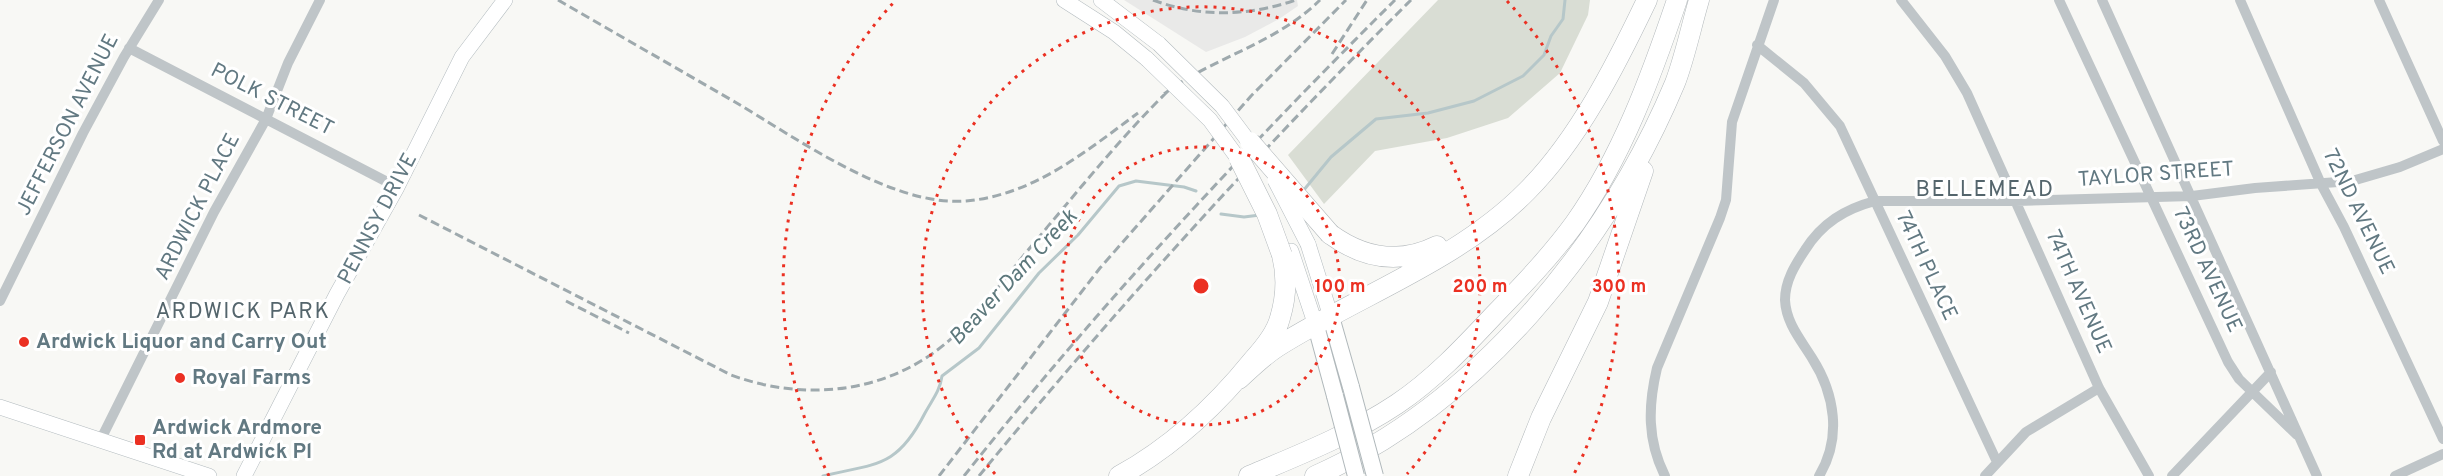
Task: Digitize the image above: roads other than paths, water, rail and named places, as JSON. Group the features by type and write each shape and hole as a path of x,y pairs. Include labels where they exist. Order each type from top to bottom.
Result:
{"highway":[{"path":"1119,476 1170,444 1275,348 1475,234 1528,191 1594,101 1647,0"},
{"path":"1250,476 1358,427 1420,387 1471,340 1547,259 1575,223 1612,160 1651,73 1677,0"},
{"path":"1518,476 1541,418 1598,302 1676,80 1700,0"},
{"path":"1315,476 1365,452 1418,417 1473,370 1534,308 1574,260 1624,187 1676,80"},
{"path":"1244,150 1330,234 1354,248 1389,258 1406,258 1467,232 1501,208 1552,161"},
{"path":"1239,379 1267,344 1280,319 1287,253 1271,223 1244,150"}],"main road":[{"name":"PENNSY DRIVE","path":"244,476 337,294 397,187 462,57 505,0"},
{"path":"1064,0 1114,32 1147,58 1244,150"},
{"path":"1101,0 1159,44 1193,75 1244,150 1285,197 1308,244 1335,396 1356,476"},
{"path":"1287,253 1323,322 1351,387 1375,476"},
{"path":"0,407 209,476"},
{"path":"149,457 184,476"}],"street":[{"name":"JEFFERSON AVENUE","path":"0,301 83,133 129,48 159,0"},
{"name":"ARDWICK PLACE","path":"100,441 214,212 266,119 288,63 320,0"},
{"path":"1665,476 1651,434 1651,393 1657,368 1674,323 1726,200 1732,122 1774,0"},
{"name":"74TH AVENUE","path":"1901,0 1916,16 1956,75 2016,201 2099,388 2149,476"},
{"name":"73RD AVENUE","path":"2059,0 2153,197 2228,362 2239,379 2301,439"},
{"name":"73RD AVENUE","path":"2102,0 2317,476"},
{"name":"72ND AVENUE","path":"2240,0 2321,183 2344,227 2443,440"},
{"path":"2379,0 2443,141"},
{"name":"74TH PLACE","path":"1757,45 1804,82 1840,126 1997,462"},
{"name":"POLK STREET","path":"129,48 397,187"},
{"name":"TAYLOR STREET","path":"1819,476 1831,448 1833,416 1830,397 1821,374 1792,328 1787,312 1786,288 1796,263 1820,230 1845,211 1875,201 2016,201 2192,196 2321,183 2374,175 2443,150"},
{"path":"2172,476 2271,372"},
{"path":"1985,476 2026,432 2099,388"},
{"path":"2396,476 2443,454"}],"waterway":[{"name":"Beaver Dam Creek","path":"1303,191 1331,157 1376,119 1428,113 1474,101 1523,76 1544,55 1551,36 1563,19 1565,0"},
{"name":"Beaver Dam Creek","path":"823,476 872,465 895,454 915,431 935,395 942,376 979,348 1039,273 1078,235 1119,186 1136,181 1184,187 1196,191"},
{"name":"Beaver Dam Creek","path":"1221,214 1244,217 1260,215"}],"railway":[{"path":"558,0 846,168 908,193 937,200 966,201 991,197 1036,181 1078,156 1138,113"},
{"path":"1153,0 1189,10 1224,13 1260,9 1296,0"},
{"path":"1164,94 1183,81 1283,28 1320,0"},
{"path":"939,476 1100,268 1251,96 1346,0"},
{"path":"1332,54 1367,0"},
{"path":"964,476 1066,352 1172,232 1282,114 1395,0"},
{"path":"979,476 1082,353 1189,232 1298,115 1411,0"},
{"path":"419,215 731,375 760,384 789,389 848,388 876,381 903,370 929,356 953,337 985,303 1117,145 1170,89"},
{"path":"566,301 629,333"}],"place":[{"name":"Ardwick Liquor and Carry Out","path":"24,342"},
{"name":"Royal Farms","path":"180,378"},
{"name":"Ardwick Ardmore Rd at Ardwick Pl","path":"140,440"}],"district":[{"name":"BELLEMEAD","path":"1985,190"},
{"name":"ARDWICK PARK","path":"243,312"}]}
